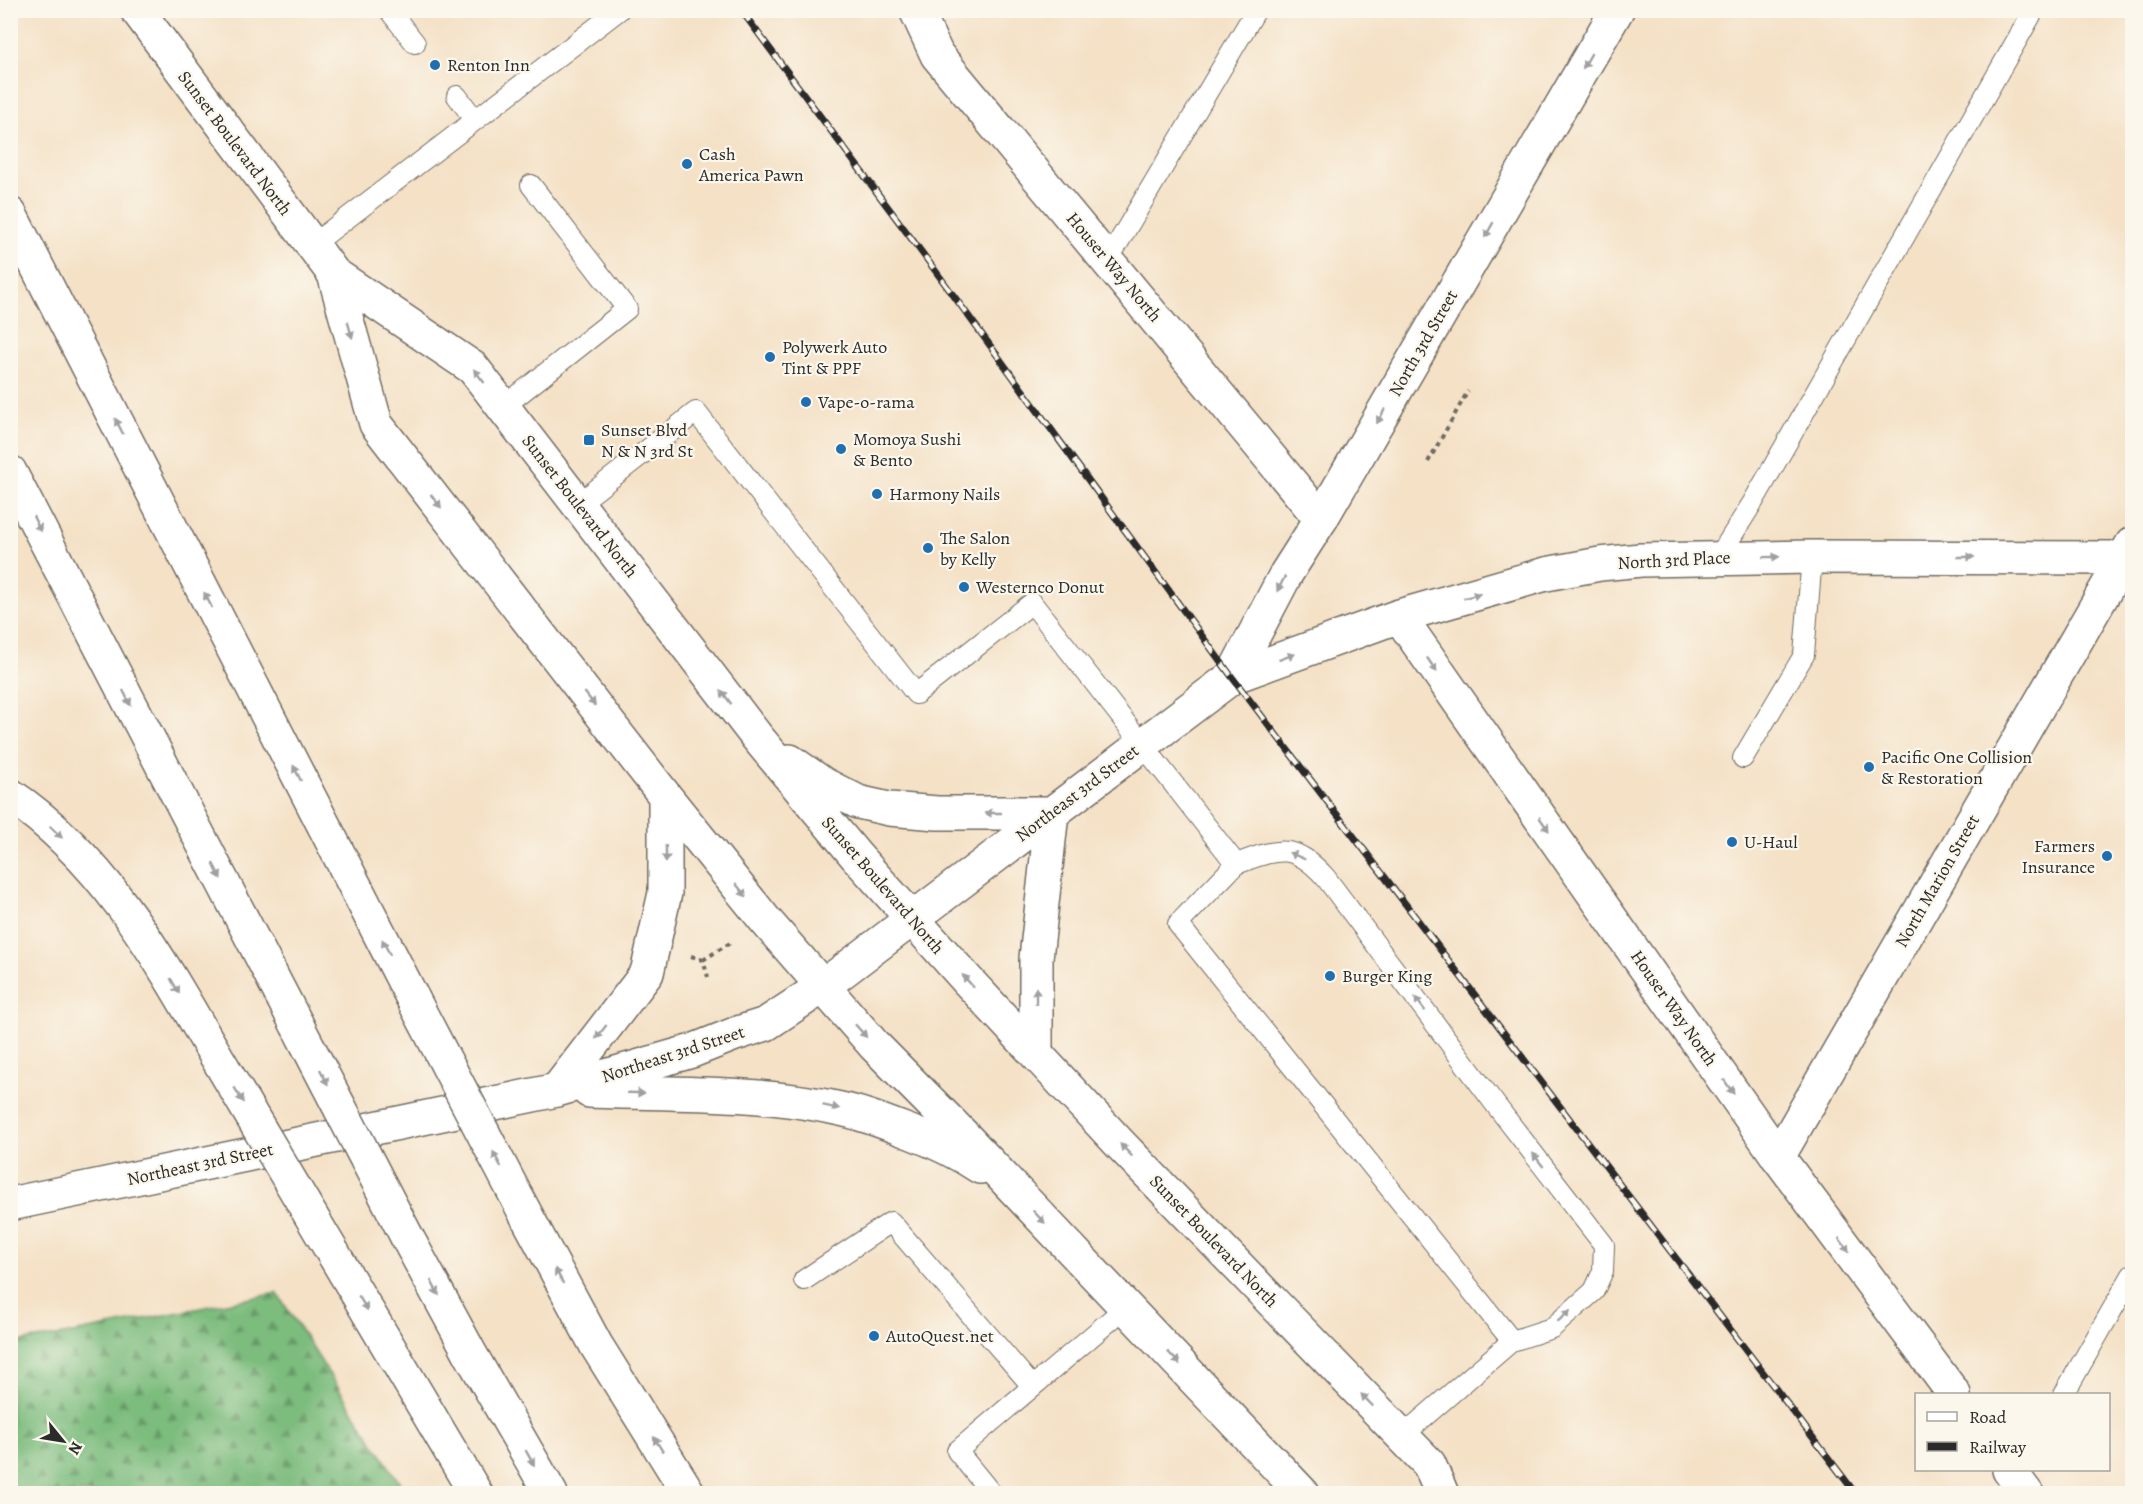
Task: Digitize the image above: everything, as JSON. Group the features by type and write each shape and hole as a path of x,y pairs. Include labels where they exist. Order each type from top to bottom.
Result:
{"main road":[{"name":"Sunset Boulevard North","path":"137,10 334,274 473,368 757,737 857,857 1036,1054 1429,1464 1442,1494"},
{"name":"Houser Way North","path":"916,10 937,55 1322,519"},
{"name":"North 3rd Street","path":"1232,677 1286,574 1322,519 1617,10"},
{"path":"10,214 524,1211 597,1345 689,1494"},
{"name":"Sunset Boulevard North","path":"334,274 376,424 665,796 822,987 874,1045 1303,1494"},
{"path":"10,472 407,1237 471,1355 551,1494"},
{"name":"North 3rd Place","path":"1232,677 1399,616 1546,574 1600,564 1651,560 1812,556 2130,553"},
{"name":"North Marion Street","path":"1778,1156 2130,553"},
{"name":"Houser Way North","path":"1399,616 1778,1156 1953,1393"},
{"name":"Northeast 3rd Street","path":"10,1204 557,1089 692,1051 766,1024 822,987 1232,677"},
{"path":"757,737 823,784 858,802 889,809 936,813 1052,813 1036,958 1036,1054"},
{"path":"10,795 47,824 83,859 113,894 169,974 476,1494"},
{"path":"557,1089 647,973 665,893 665,796"},
{"path":"557,1089 761,1097 832,1107 867,1116 929,1140 974,1163 1015,1192"},
{"path":"2010,1471 2027,1494"}],"lane":[{"path":"389,10 416,44"},
{"path":"312,245 619,10"},
{"path":"1108,260 1256,10"},
{"path":"1718,558 1753,502 2034,10"},
{"path":"457,96 475,120"},
{"path":"503,406 627,309 531,186"},
{"path":"578,504 696,412 916,694 1032,603 1236,864"},
{"path":"1743,758 1804,655 1812,556"},
{"path":"1402,1436 1512,1341 1552,1328 1594,1291 1603,1270 1604,1245 1314,864 1293,852 1275,850 1236,864 1178,924 1512,1341"},
{"path":"804,1280 891,1222 1032,1386"},
{"path":"2065,1393 2133,1275"},
{"path":"992,1494 957,1451 1126,1307"}],"path":[{"path":"1428,462 1468,391"},
{"path":"704,960 730,943"},
{"path":"682,953 704,960"},
{"path":"704,960 708,977"}],"green space":[{"path":"277,1293 406,1493 11,1493 11,1343"}],"railway":[{"path":"741,10 940,277 1232,677 1856,1494"}],"place":[{"name":"Renton Inn","path":"435,65"},
{"name":"Cash America Pawn","path":"687,164"},
{"name":"Polywerk Auto Tint & PPF","path":"770,357"},
{"name":"Vape-o-rama","path":"806,402"},
{"name":"Sunset Blvd N & N 3rd St","path":"589,440"},
{"name":"Momoya Sushi & Bento","path":"841,449"},
{"name":"Harmony Nails","path":"877,494"},
{"name":"The Salon by Kelly","path":"928,548"},
{"name":"Westernco Donut","path":"964,587"},
{"name":"Pacific One Collision & Restoration","path":"1869,767"},
{"name":"U-Haul","path":"1732,842"},
{"name":"Farmers Insurance","path":"2107,856"},
{"name":"Burger King","path":"1330,976"},
{"name":"AutoQuest.net","path":"874,1336"}]}
